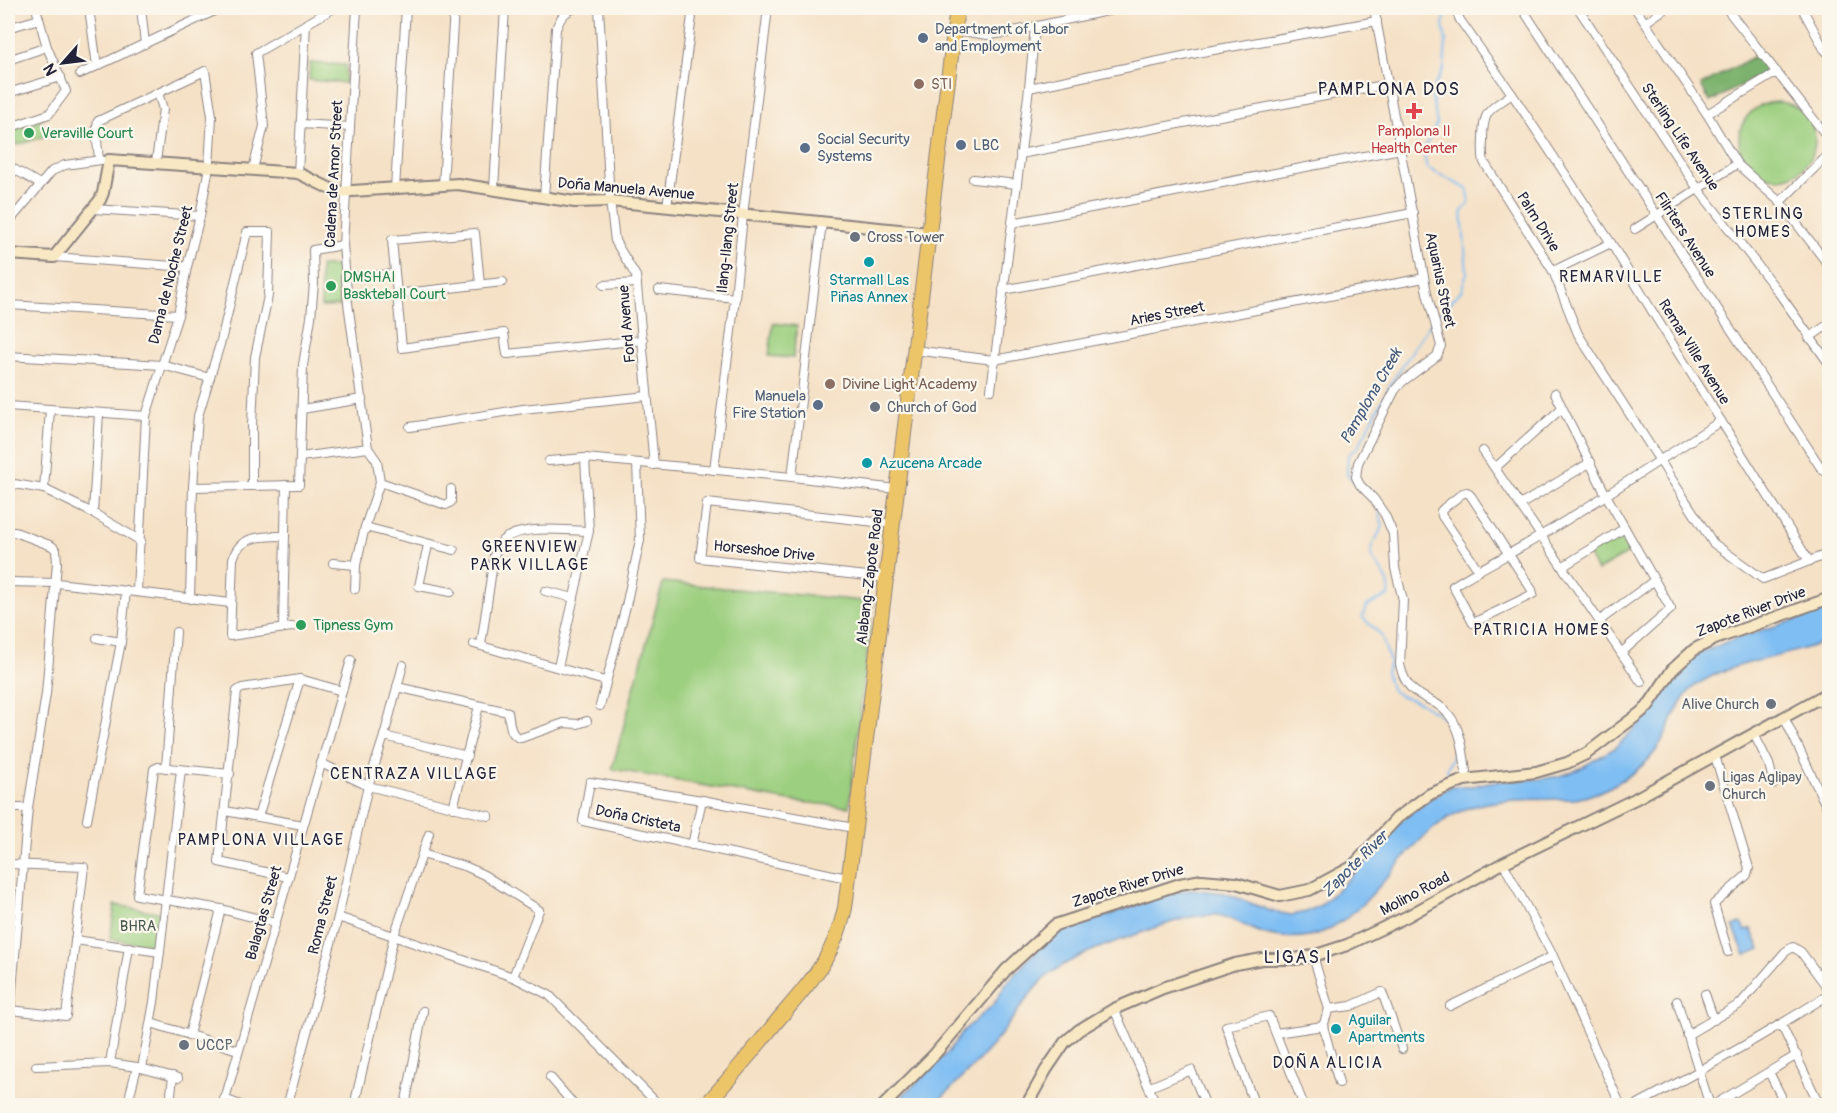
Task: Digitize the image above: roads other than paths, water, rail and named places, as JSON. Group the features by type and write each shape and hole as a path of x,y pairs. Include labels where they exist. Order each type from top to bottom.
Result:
{"highway":[{"name":"Alabang-Zapote Road","path":"705,1106 818,972 834,946 840,930 957,8"}],"main road":[{"name":"Doña Manuela Avenue","path":"104,160 298,172 337,192 468,184 574,202 610,201 929,233"},
{"path":"8,254 54,257 94,209 103,193 104,160"},
{"name":"Zapote River Drive","path":"883,1106 934,1055 1006,970 1056,925 1180,884 1202,880 1236,882 1280,896 1309,890 1352,867 1402,813 1420,800 1465,779 1536,772 1571,761 1586,753 1640,713 1652,702 1672,670 1695,648 1830,598"},
{"name":"Molino Road","path":"1026,1106 1065,1041 1114,1009 1163,988 1235,964 1262,959 1295,959 1313,956 1347,945 1406,917 1503,863 1635,799 1824,695"}],"street":[{"path":"8,128 51,113 66,93 47,47 36,8"},
{"path":"89,8 97,66"},
{"path":"141,8 145,44"},
{"path":"80,74 221,8"},
{"path":"253,169 264,126 256,53 334,8"},
{"name":"Cadena de Amor Street","path":"357,8 343,245 345,277 368,448 378,466 380,482"},
{"path":"395,189 406,8"},
{"path":"443,185 454,8"},
{"path":"494,188 505,8"},
{"path":"544,197 556,29 566,12 576,8"},
{"name":"Ford Avenue","path":"599,8 610,201 617,247 634,270 637,284 654,465"},
{"path":"667,207 693,8"},
{"name":"Ilang-Ilang Street","path":"714,470 768,8"},
{"path":"955,30 988,34 1035,27 1121,8"},
{"name":"Aquarius Street","path":"1374,8 1424,278 1441,346 1437,356 1402,382 1395,390 1358,463 1356,477 1385,515 1394,534 1395,568 1403,600 1400,665 1402,676 1413,692 1442,707 1452,718 1460,736 1465,779"},
{"name":"Remar Ville Avenue","path":"1457,8 1456,13 1460,20 1611,243 1809,561"},
{"name":"Filriters Avenue","path":"1522,8 1821,468 1824,471 1830,471"},
{"name":"Sterling Life Avenue","path":"1578,8 1698,189 1776,289 1830,365"},
{"path":"1635,8 1707,114 1737,164 1780,202 1830,267"},
{"path":"1646,22 1666,8"},
{"path":"1726,8 1830,140"},
{"path":"1802,8 1824,50 1830,56"},
{"path":"8,28 39,19"},
{"path":"1029,88 1202,52 1377,21"},
{"path":"298,172 306,24"},
{"path":"991,390 1035,27"},
{"path":"8,60 47,47"},
{"name":"Dama de Noche Street","path":"137,591 146,416 178,315 200,216 208,167 212,116 205,71 158,93"},
{"path":"1707,114 1777,72"},
{"path":"8,93 60,77"},
{"path":"1020,154 1389,84"},
{"path":"8,223 40,184 58,168 85,161 104,160 96,132 98,121 158,93 162,109 156,162"},
{"name":"Palm Drive","path":"1512,94 1489,111 1484,118 1483,158 1553,271 1578,334 1713,543 1763,579 1809,561"},
{"path":"301,124 350,127"},
{"path":"1012,223 1401,148"},
{"path":"1780,202 1830,153"},
{"path":"8,161 12,168 40,184"},
{"path":"1635,229 1737,164"},
{"path":"973,179 1017,183"},
{"path":"94,209 200,216"},
{"path":"1003,290 1413,213"},
{"path":"792,477 822,222"},
{"path":"190,598 193,487 198,416 230,307 247,232 270,232 268,296 255,357 252,486"},
{"path":"480,284 475,233 392,240 402,348 504,333 507,354 643,340"},
{"path":"1553,271 1611,243"},
{"path":"193,487 299,485 303,365 311,318 314,283 313,250 343,245"},
{"path":"54,257 188,267"},
{"path":"345,277 394,274"},
{"name":"Aries Street","path":"914,350 994,360 1424,278"},
{"path":"396,294 503,282"},
{"path":"604,285 637,284"},
{"path":"660,290 735,298"},
{"path":"8,305 178,315"},
{"path":"1809,338 1830,323"},
{"path":"8,356 162,365 210,378"},
{"path":"1555,393 1606,495 1671,609 1621,653"},
{"path":"410,427 523,409 647,396"},
{"path":"302,409 362,399"},
{"path":"8,406 146,416"},
{"path":"1495,468 1562,408"},
{"path":"44,489 50,410"},
{"path":"93,513 99,413"},
{"path":"1479,571 1442,516 1441,511 1463,493 1467,492 1509,554 1533,594 1473,623 1454,586 1479,571 1509,554 1541,536 1721,421"},
{"path":"300,457 368,448"},
{"path":"1483,452 1641,682"},
{"path":"549,461 585,458 897,489"},
{"path":"558,667 589,531 585,458"},
{"path":"1520,505 1591,462"},
{"path":"600,706 626,606 640,540 637,463"},
{"path":"356,589 356,565 365,527 380,482 446,505 450,505 451,502 451,489"},
{"path":"8,483 44,489 93,513 141,541"},
{"path":"283,628 286,485"},
{"name":"Horseshoe Drive","path":"886,578 700,558 706,503 893,524"},
{"path":"365,527 454,550"},
{"path":"1562,567 1625,528"},
{"path":"589,531 525,531 509,536 499,544 494,556 477,644 606,681"},
{"path":"8,533 15,532 52,546 57,556 57,582 46,694 28,808 18,916 11,961 8,1035"},
{"path":"285,536 248,540 235,551 230,636 292,627"},
{"path":"429,545 419,586 451,592"},
{"path":"1809,561 1830,553"},
{"path":"333,563 356,565"},
{"path":"8,592 8,580 57,582 231,603"},
{"path":"1599,621 1654,580"},
{"path":"87,820 121,642 126,590"},
{"path":"545,591 573,598"},
{"path":"166,768 176,632"},
{"path":"97,638 121,642"},
{"name":"Balagtas Street","path":"223,1102 351,660"},
{"name":"Roma Street","path":"288,1103 338,917 368,786 403,665"},
{"path":"258,817 300,679"},
{"path":"288,877 219,862 237,691 242,688 300,679 342,691"},
{"path":"397,687 508,712 512,733 521,738 564,723 578,724 587,721"},
{"path":"1824,695 1830,715"},
{"path":"453,808 480,706"},
{"path":"1784,717 1830,814"},
{"path":"1754,734 1769,764 1774,784"},
{"path":"384,736 467,756"},
{"path":"1715,756 1749,868 1747,875 1714,904 1728,952"},
{"path":"321,764 368,786 489,816"},
{"path":"230,774 154,769 137,895 221,909 275,923"},
{"path":"127,1106 151,1023 167,900 180,770"},
{"name":"Doña Cristeta","path":"848,878 583,821 590,783 702,800 854,828"},
{"path":"692,845 702,800"},
{"path":"8,808 28,808"},
{"path":"225,811 303,825"},
{"path":"354,1106 394,936 429,834"},
{"path":"422,854 466,867 484,875 539,910 513,977"},
{"path":"1503,863 1553,956 1621,1106"},
{"path":"8,864 84,867 66,1016 10,1010"},
{"path":"189,1035 221,909"},
{"path":"8,915 18,916"},
{"path":"338,917 513,977 549,995 660,1106"},
{"path":"75,940 160,952"},
{"path":"110,1063 129,947"},
{"path":"1634,1106 1699,1072 1830,992 1801,952 1793,947 1785,952 1740,1004 1687,1035"},
{"path":"1313,956 1329,1009 1323,1026 1339,1083"},
{"path":"1450,1006 1553,956"},
{"path":"1329,1009 1351,1006 1382,992 1402,1049"},
{"path":"1705,994 1714,1020"},
{"path":"1677,1001 1711,1106 1797,1055"},
{"path":"1114,1009 1157,1106"},
{"path":"405,1106 423,1011"},
{"path":"1255,1106 1226,1026 1269,1016 1304,1106"},
{"path":"151,1023 238,1050"},
{"path":"1781,1024 1820,1106"},
{"path":"1276,1034 1323,1026"},
{"path":"36,1066 110,1063 139,1068 176,1077 171,1095"},
{"path":"1150,1087 1191,1070 1206,1106"},
{"path":"1768,1072 1781,1096"},
{"path":"550,1077 574,1106"},
{"path":"562,1106 568,1099"},
{"path":"223,1102 243,1106"}],"water":[{"path":"1829,610 1829,639 1813,646 1726,670 1690,690 1683,699 1661,743 1650,758 1632,774 1610,787 1576,799 1493,802 1468,808 1447,819 1428,833 1380,886 1345,919 1316,934 1297,937 1268,935 1226,917 1208,915 1172,922 1085,954 1062,966 1042,981 994,1043 934,1105 892,1106 950,1050 963,1031 994,1004 1006,984 1032,955 1060,932 1163,896 1192,889 1225,893 1271,911 1291,915 1306,912 1321,905 1360,868 1400,822 1422,804 1451,786 1540,779 1560,776 1579,769 1615,748 1650,713 1677,671 1696,655 1736,638"},
{"path":"1741,923 1745,931 1751,929 1760,949 1745,955 1733,926"}],"waterway":[{"name":"Pamplona Creek","path":"1436,316 1461,291 1467,273 1462,211 1469,201 1467,189 1427,168 1423,151 1437,123 1431,93 1444,68 1446,42 1443,24 1448,8"},
{"name":"Pamplona Creek","path":"1356,484 1347,474 1348,455 1358,447 1393,380 1432,321"},
{"name":"Pamplona Creek","path":"1379,511 1383,526 1373,544 1371,557 1389,584 1389,595 1367,606 1362,617 1381,635 1390,662 1386,672 1391,689 1399,695 1421,703 1450,722 1455,735 1452,759 1447,768 1450,781"}],"place":[{"name":"Department of Labor and Employment","path":"923,38"},
{"name":"STI","path":"919,84"},
{"name":"Pamplona II Health Center","path":"1414,111"},
{"name":"Veraville Court","path":"29,133"},
{"name":"LBC","path":"961,145"},
{"name":"Social Security Systems","path":"805,148"},
{"name":"Cross Tower","path":"855,237"},
{"name":"Starmall Las Piñas Annex","path":"869,262"},
{"name":"DMSHAI Baskteball Court","path":"331,286"},
{"name":"Divine Light Academy","path":"830,384"},
{"name":"Manuela Fire Station","path":"818,405"},
{"name":"Church of God","path":"875,407"},
{"name":"Azucena Arcade","path":"867,463"},
{"name":"Tipness Gym","path":"301,625"},
{"name":"Alive Church","path":"1771,704"},
{"name":"Ligas Aglipay Church","path":"1710,786"},
{"name":"Aguilar Apartments","path":"1336,1029"},
{"name":"UCCP","path":"184,1045"}],"district":[{"name":"PAMPLONA DOS","path":"1389,89"},
{"name":"STERLING HOMES","path":"1763,223"},
{"name":"REMARVILLE","path":"1611,277"},
{"name":"GREENVIEW PARK VILLAGE","path":"530,556"},
{"name":"PATRICIA HOMES","path":"1542,630"},
{"name":"CENTRAZA VILLAGE","path":"414,774"},
{"name":"PAMPLONA VILLAGE","path":"261,840"},
{"name":"LIGAS I","path":"1298,957"},
{"name":"DOÑA ALICIA","path":"1328,1063"}],"water label":[{"name":"Zapote River","path":"1355,864"}],"park label":[{"name":"BHRA","path":"138,926"}]}
